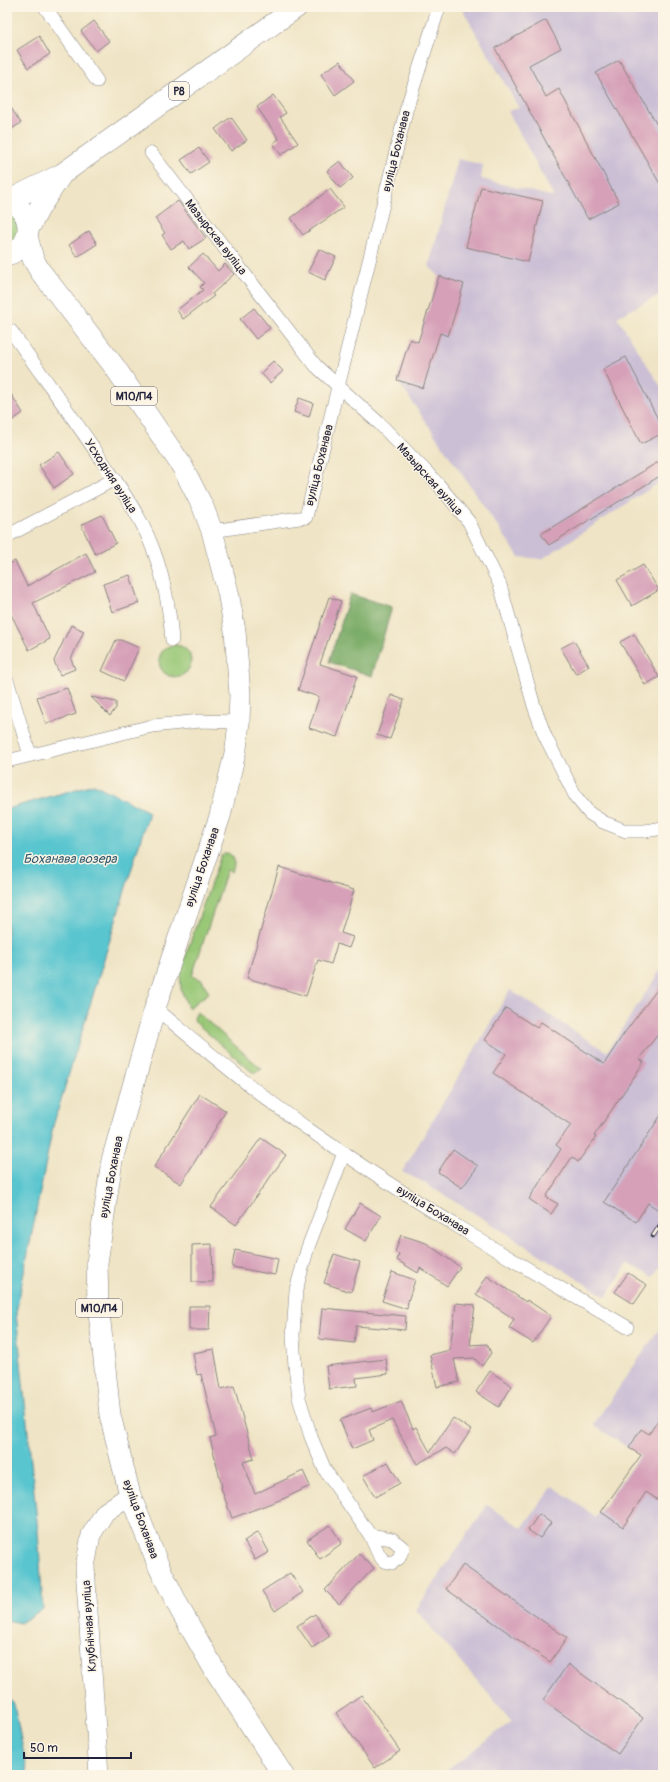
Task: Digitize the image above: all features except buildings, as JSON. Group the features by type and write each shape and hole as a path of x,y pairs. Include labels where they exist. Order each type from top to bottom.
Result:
{"main road":[{"name":"Р8","path":"8,200 62,174 297,7"},
{"name":"Р8","path":"28,232 40,207 62,174"},
{"name":"М10/П4","path":"8,200 21,208 28,221 28,232 33,259 114,366 159,431 182,466 203,507 212,531"},
{"path":"7,256 19,249 28,232"},
{"path":"7,256 40,270"},
{"name":"вуліца Боханава","path":"212,531 228,592 235,631 239,671 239,722 235,757 220,816 155,1008 112,1160 97,1263 98,1303 110,1415 130,1495 159,1567 181,1611 213,1667 283,1775"}],"street":[{"path":"45,7 97,81"},
{"name":"вуліца Боханава","path":"212,531 306,517 407,106 439,7"},
{"name":"Мазырская вуліца","path":"151,153 316,366 380,424 433,479 469,522 500,585 534,706 545,736 576,797 589,813 603,822 626,831 645,831 663,828"},
{"name":"Усходняя вуліца","path":"11,331 114,479 142,524 155,556 170,612 172,640"},
{"path":"7,536 114,479"},
{"path":"7,680 30,756"},
{"path":"7,761 152,726 200,722 239,722"},
{"name":"вуліца Боханава","path":"155,1008 262,1095 311,1131 403,1192 524,1268 627,1327"},
{"path":"344,1153 308,1247 296,1290 293,1335 294,1366 299,1398 311,1437 325,1470 370,1535"},
{"name":"Клубнічная вуліца","path":"99,1775 85,1567 91,1535 105,1512 130,1495"}],"shaded area":[{"path":"461,7 663,7 663,293 617,317 663,390 663,480 542,559 519,557 397,380 410,339 423,343 422,328 439,276 429,266 458,159 483,165 481,179 554,197 508,111 519,108"},
{"path":"663,966 663,1262 653,1277 628,1264 606,1297 492,1224 421,1181 402,1172 510,990 607,1052"},
{"path":"663,1324 663,1775 441,1775 512,1721 416,1610 487,1505 522,1528 553,1486 596,1517 640,1455 593,1425"}],"green space":[{"path":"7,207 12,209 22,232 7,247"},
{"path":"350,594 392,607 372,676 329,662"},
{"path":"172,645 178,645 188,652 191,661 190,667 184,674 178,677 172,677 162,670 159,664 159,658 166,648"},
{"path":"227,853 233,858 233,869 232,872 227,870 192,976 202,980 209,993 188,1008 181,989 180,971 221,855"},
{"path":"197,1012 262,1069 252,1072 195,1022 194,1018"}],"water":[{"name":"Боханава возера","path":"94,784 149,812 53,1126 16,1313 38,1531 43,1609 20,1623 7,1620 7,809"},
{"path":"7,1697 14,1704 28,1775 7,1775"}],"railway":[{"path":"653,1236 663,1221"}]}
